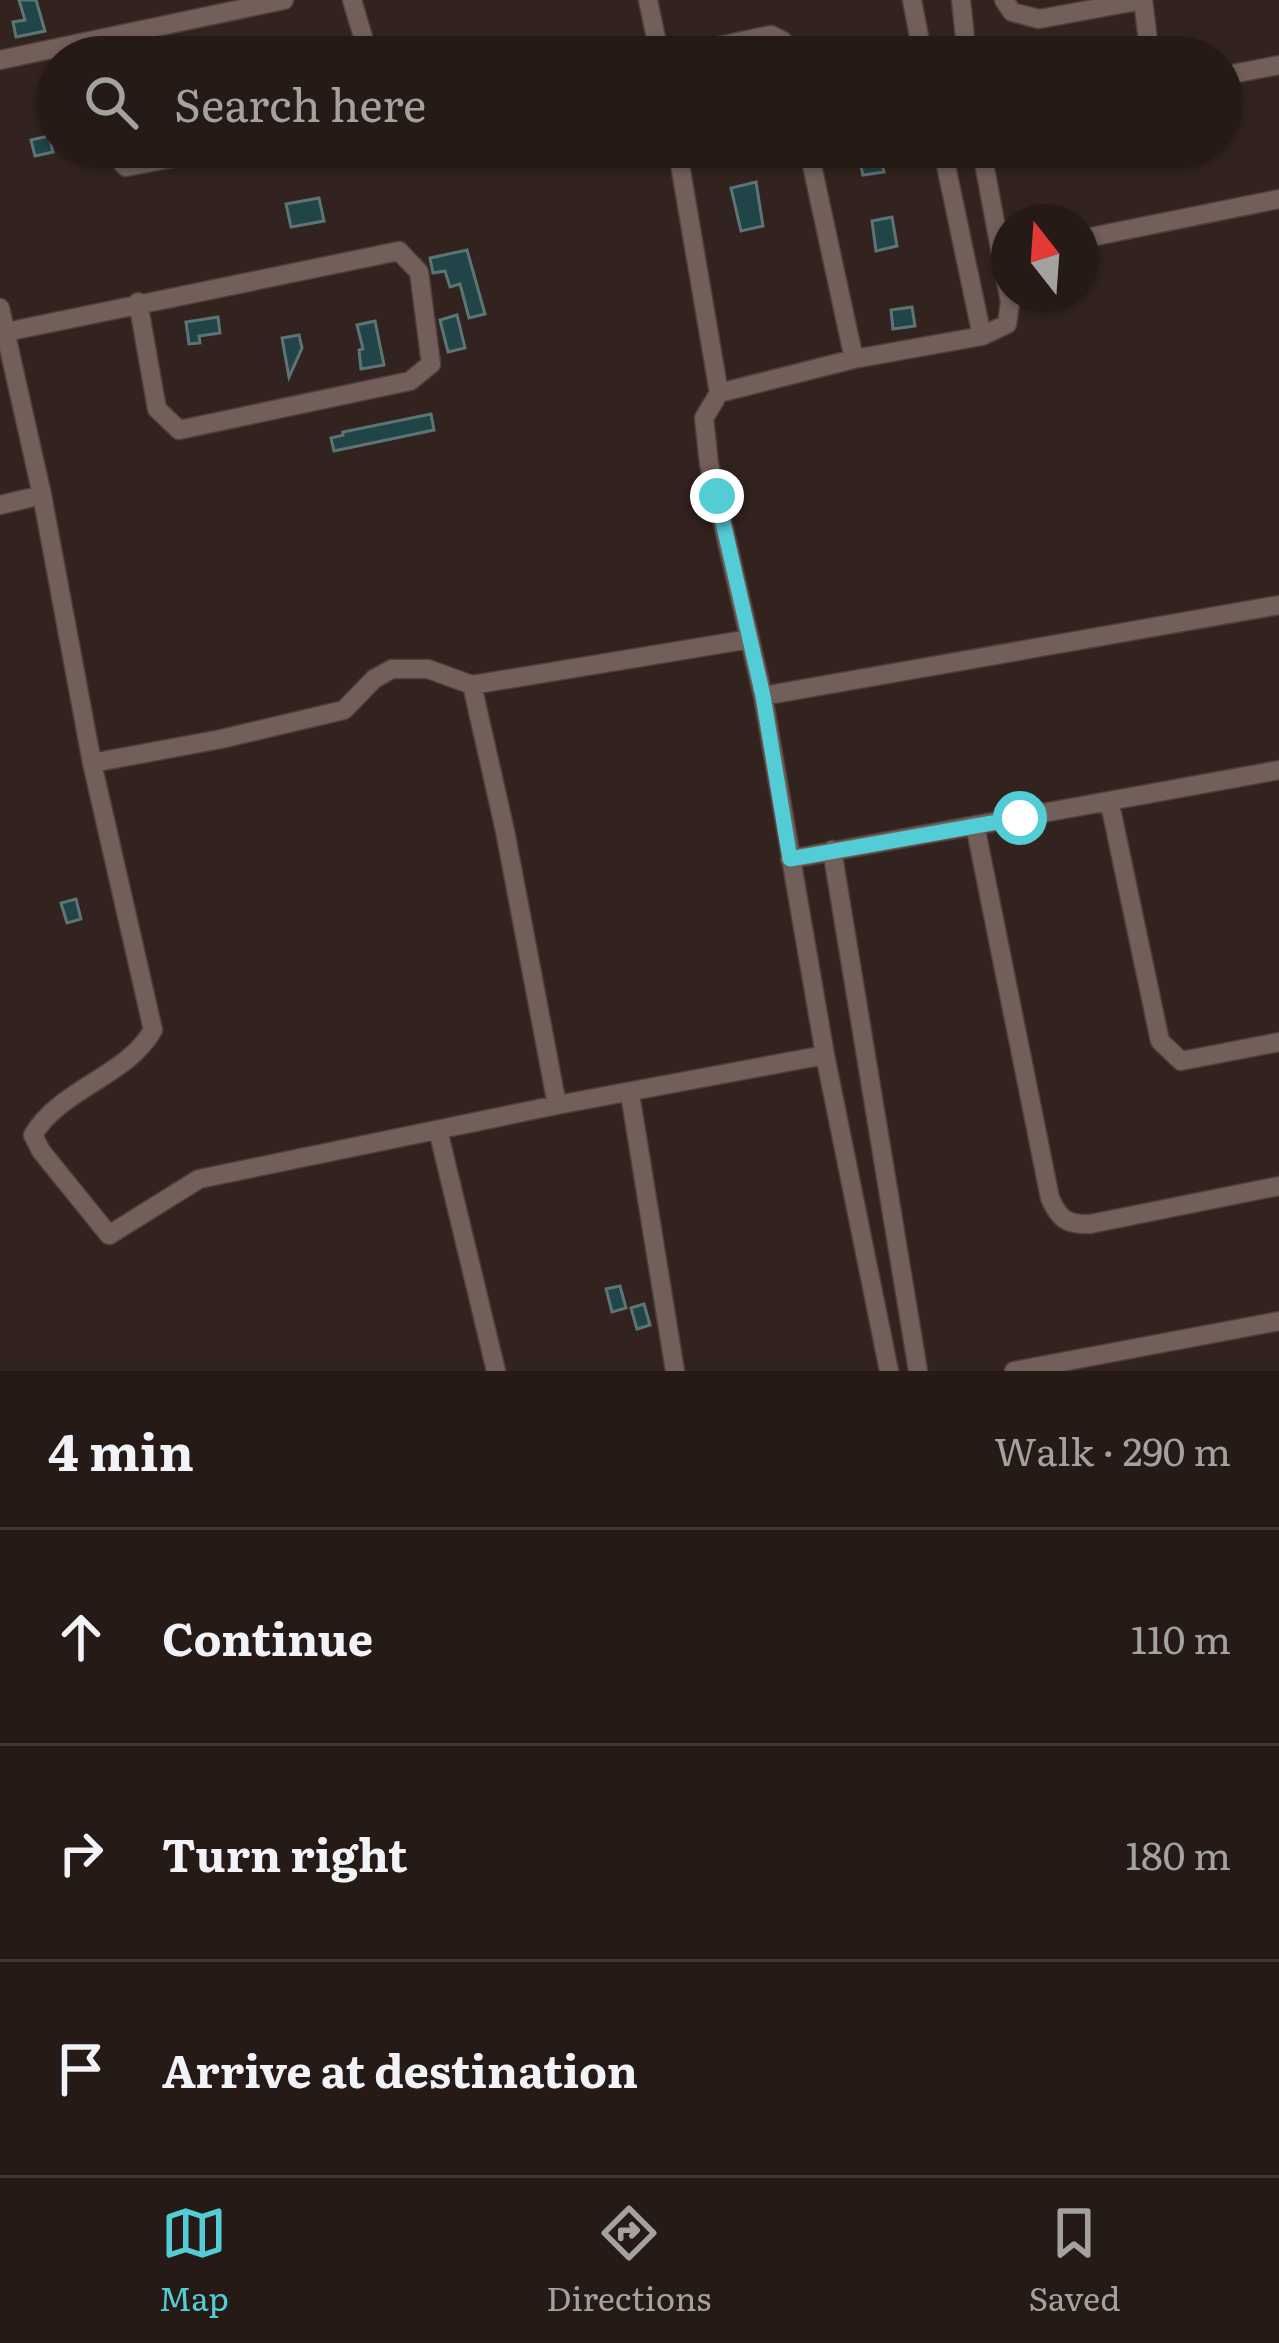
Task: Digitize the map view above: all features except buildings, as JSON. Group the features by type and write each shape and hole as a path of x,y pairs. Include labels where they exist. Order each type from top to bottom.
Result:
{"street":[{"path":"141,36 284,0"},
{"path":"352,0 363,36"},
{"path":"648,0 657,36"},
{"path":"912,0 919,36"},
{"path":"961,0 965,36"},
{"path":"1004,0 1012,12 1039,19 1144,0 1148,36"},
{"path":"0,60 36,56"},
{"path":"1243,72 1279,65"},
{"path":"681,168 719,393"},
{"path":"813,168 854,359"},
{"path":"946,168 982,336"},
{"path":"986,168 993,204"},
{"path":"1099,235 1279,199"},
{"path":"6,332 138,302 399,251 419,272 431,364 410,381 179,430 157,409 138,302"},
{"path":"0,308 42,495 92,763 152,1030 142,1049 44,1117 33,1135 109,1235 200,1179 318,1151 825,1055"},
{"path":"889,1371 825,1055 763,696 705,438 706,411 719,393 854,359 982,336 1007,324 1009,312"},
{"path":"0,506 42,495"},
{"path":"763,696 1279,605"},
{"path":"92,763 344,710 374,679 392,669 428,669 472,685 750,639"},
{"path":"472,685 506,831 557,1105"},
{"path":"790,859 1279,770"},
{"path":"1110,804 1160,1041 1180,1061 1279,1042"},
{"path":"975,825 1057,1214 1065,1222 1090,1224 1279,1186"},
{"path":"832,850 918,1371"},
{"path":"630,1094 675,1371"},
{"path":"438,1130 496,1371"},
{"path":"1014,1371 1279,1321"}],"route":[{"path":"717,496 763,696 790,859 1020,818"}]}
